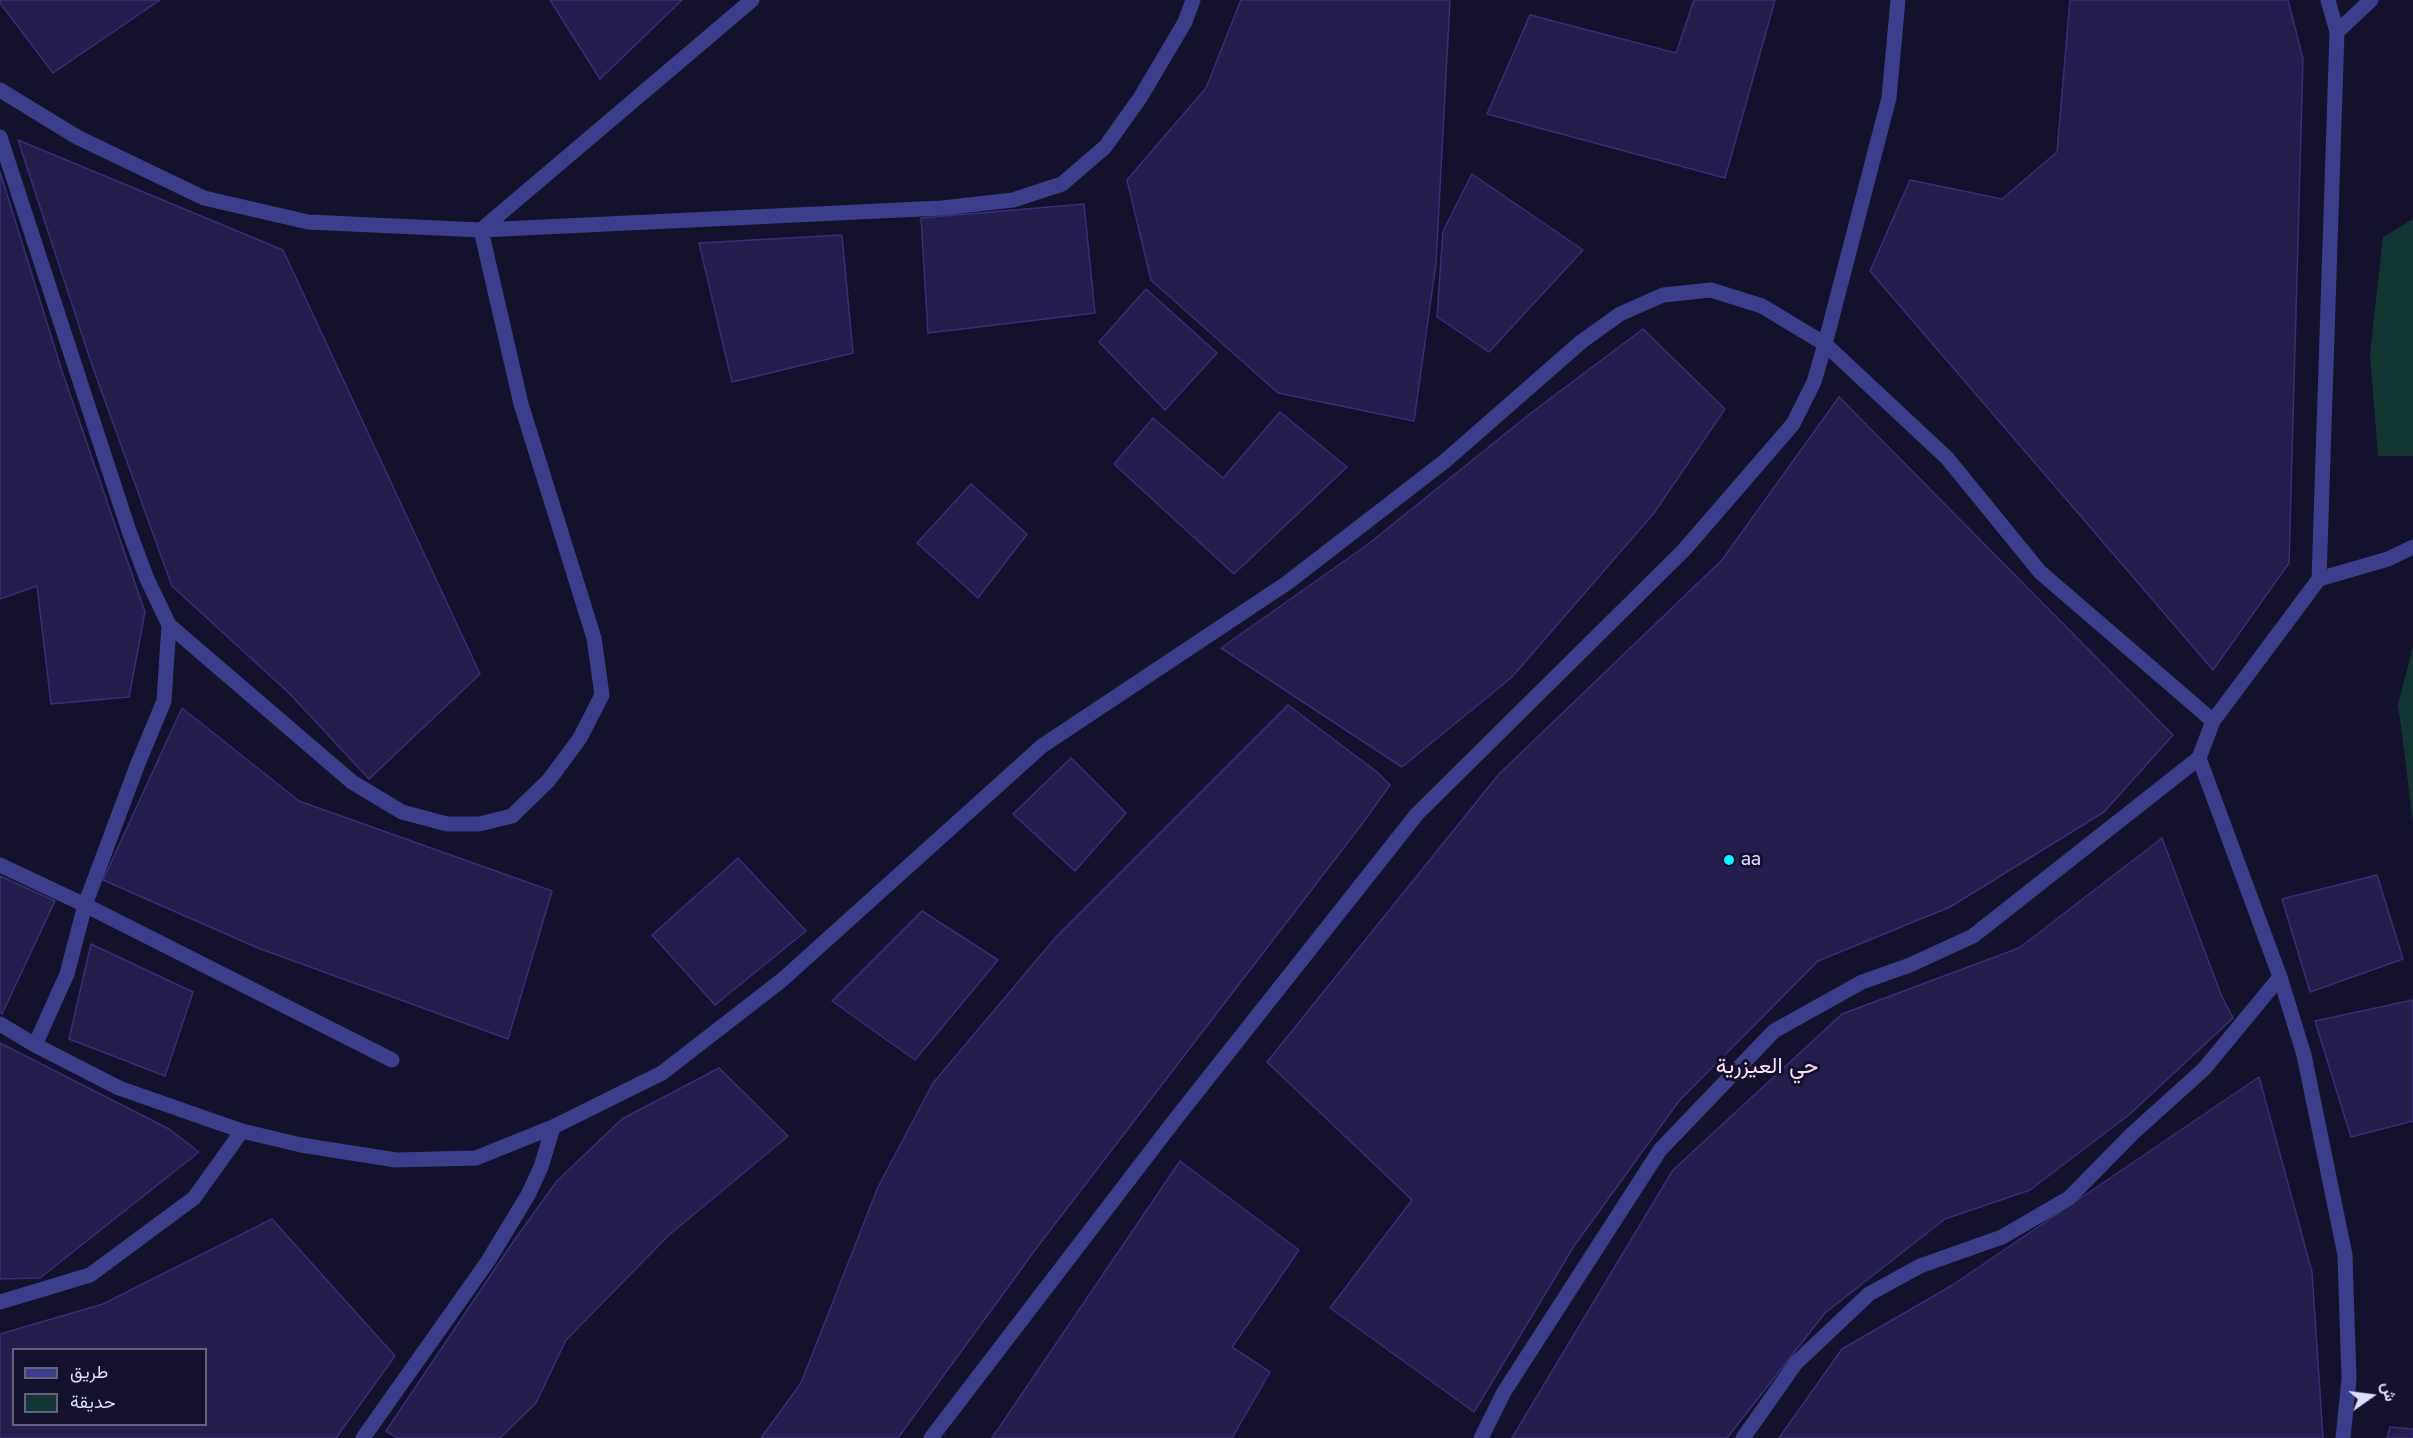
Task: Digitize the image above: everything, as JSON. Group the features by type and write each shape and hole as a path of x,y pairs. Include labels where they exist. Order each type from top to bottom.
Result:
{"street":[{"path":"481,230 752,0"},
{"path":"0,90 77,137 204,198 308,222 481,230 942,208 1013,200 1062,183 1105,147 1140,98 1185,22 1193,0"},
{"path":"931,1438 1174,1120 1418,814 1684,550 1793,424 1814,382 1889,98 1898,0"},
{"path":"1481,1438 1504,1392 1660,1150 1774,1031 1862,982 1910,965 1973,936 2199,758 2213,721 2319,579 2337,32 2328,0"},
{"path":"2337,32 2371,0"},
{"path":"0,137 129,531 147,579 169,625 352,782 402,812 447,824 479,824 512,816 549,780 579,738 602,695 594,638 521,404 481,230"},
{"path":"0,1024 35,1045 119,1088 242,1131 301,1145 396,1160 476,1158 553,1127 662,1073 782,980 1042,746 1287,583 1445,461 1581,342 1620,314 1663,295 1711,290 1762,306 1825,344 1947,458 2040,572 2213,721"},
{"path":"2319,579 2388,559 2413,547"},
{"path":"35,1045 67,974 85,905 164,701 169,625"},
{"path":"2199,758 2280,977 2304,1055 2345,1256 2349,1380 2343,1438"},
{"path":"0,865 85,905 392,1060"},
{"path":"1743,1438 1796,1363 1869,1294 1920,1266 2002,1237 2069,1198 2133,1133 2204,1069 2280,977"},
{"path":"363,1438 488,1262 528,1195 541,1167 553,1127"},
{"path":"0,1302 90,1275 194,1198 242,1131"}],"green space":[{"path":"2413,219 2413,456 2378,456 2370,354 2383,237"},
{"path":"2413,647 2413,822 2398,704"}],"building":[{"path":"0,0 160,0 53,73"},
{"path":"550,0 682,0 600,79"},
{"path":"1241,0 1450,0 1436,263 1414,421 1278,393 1151,280 1127,180 1206,88"},
{"path":"1694,0 1775,0 1725,178 1487,114 1530,15 1676,53"},
{"path":"2070,0 2288,0 2303,59 2289,563 2213,670 1870,271 1910,180 2002,199 2057,152"},
{"path":"18,140 283,250 480,674 369,779 289,693 172,586 92,365"},
{"path":"0,172 61,368 145,612 129,697 51,704 37,586 0,599"},
{"path":"1472,174 1583,250 1489,352 1437,317 1443,231"},
{"path":"1084,204 1095,313 928,333 921,218"},
{"path":"842,235 853,353 732,382 699,243"},
{"path":"1146,289 1217,353 1165,410 1099,342"},
{"path":"1643,329 1725,409 1654,513 1512,677 1402,767 1221,648 1367,545 1531,413"},
{"name":"aa","path":"1839,397 2173,735 2104,812 1950,907 1818,961 1679,1101 1574,1246 1474,1412 1330,1308 1412,1200 1267,1062 1499,774 1722,560"},
{"path":"1280,412 1347,467 1234,574 1114,464 1153,418 1223,478"},
{"path":"971,484 1027,534 978,598 917,543"},
{"path":"1288,705 1377,772 1390,785 1362,824 1038,1246 898,1438 761,1438 801,1383 878,1187 933,1083 1056,937"},
{"path":"182,708 299,801 552,891 508,1039 258,948 103,880"},
{"path":"1071,758 1126,813 1075,871 1013,814"},
{"path":"2162,838 2222,997 2233,1018 2130,1114 2030,1190 1945,1219 1825,1313 1727,1438 1512,1438 1673,1170 1842,1014 2019,948"},
{"path":"738,858 806,931 715,1005 652,935"},
{"path":"2377,875 2403,959 2310,992 2282,899"},
{"path":"0,876 55,901 2,1014 0,1012"},
{"path":"922,911 998,960 915,1060 832,1001"},
{"path":"91,944 193,992 165,1076 69,1039"},
{"path":"2413,1000 2413,1121 2351,1137 2315,1021"},
{"path":"0,1043 169,1129 199,1152 40,1278 0,1279"},
{"path":"719,1068 788,1136 669,1235 566,1340 536,1403 500,1438 398,1438 386,1431 513,1242 557,1181 622,1119"},
{"path":"2259,1077 2312,1272 2323,1438 1779,1438 1842,1349 1951,1286"},
{"path":"1180,1161 1299,1250 1232,1347 1270,1372 1232,1438 992,1438"},
{"path":"272,1219 395,1356 336,1438 0,1438 0,1334 103,1304"},
{"path":"2390,1427 2413,1429 2413,1438 2387,1438"}],"place":[{"name":"aa","path":"1729,860"}],"district":[{"name":"حي العيزرية","path":"1767,1068"}]}
